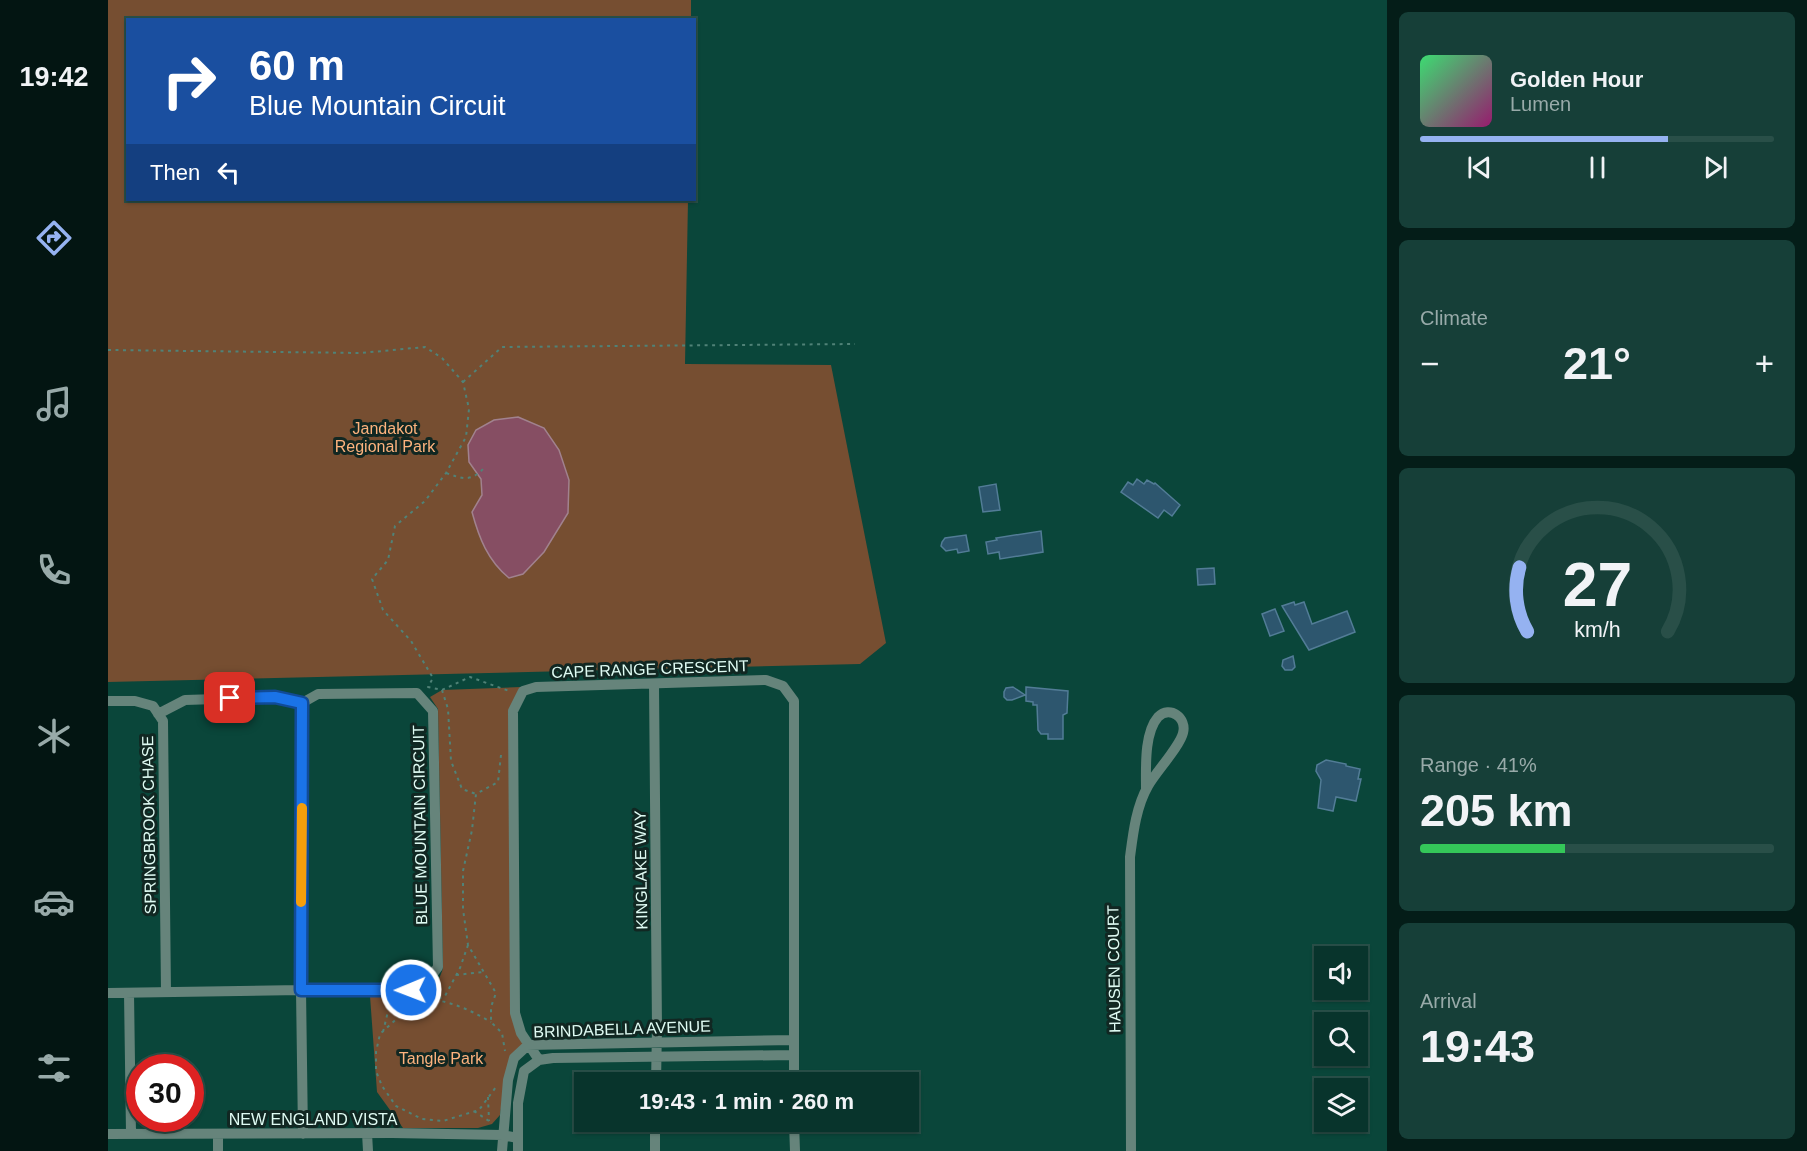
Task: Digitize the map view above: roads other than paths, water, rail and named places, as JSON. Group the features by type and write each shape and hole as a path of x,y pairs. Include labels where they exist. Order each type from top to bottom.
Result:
{"street":[{"name":"CAPE RANGE CRESCENT","path":"539,1060 521,1033 515,1013 513,711 523,691 536,687 766,680 783,686 794,701 794,1072"},
{"name":"KINGLAKE WAY","path":"654,684 656,1072"},
{"name":"BLUE MOUNTAIN CIRCUIT","path":"108,993 411,990 427,982 438,966 434,711 417,693 318,694 302,703"},
{"path":"158,714 185,700 275,697 302,703 303,1134"},
{"name":"SPRINGBROOK CHASE","path":"108,701 135,700 153,706 162,721 166,992"},
{"name":"HAUSEN COURT","path":"1131,1151 1130,857 1134,829 1146,789 1184,732 1183,722 1175,714 1164,713 1159,716 1153,728 1147,752 1146,789"},
{"path":"129,993 130,1133"},
{"name":"BRINDABELLA AVENUE","path":"502,1151 508,1080 514,1058 528,1045 794,1040"},
{"name":"BRINDABELLA AVENUE","path":"518,1151 518,1103 524,1071 539,1060 793,1055"},
{"path":"655,1151 656,1132"},
{"path":"794,1132 795,1151"},
{"path":"367,1133 368,1151"},
{"name":"NEW ENGLAND VISTA","path":"108,1134 367,1133 502,1135 518,1138"},
{"path":"218,1134 218,1151"}],"park label":[{"name":"Jandakot Regional Park","path":"385,437"},
{"name":"Tangle Park","path":"441,1058"}]}
